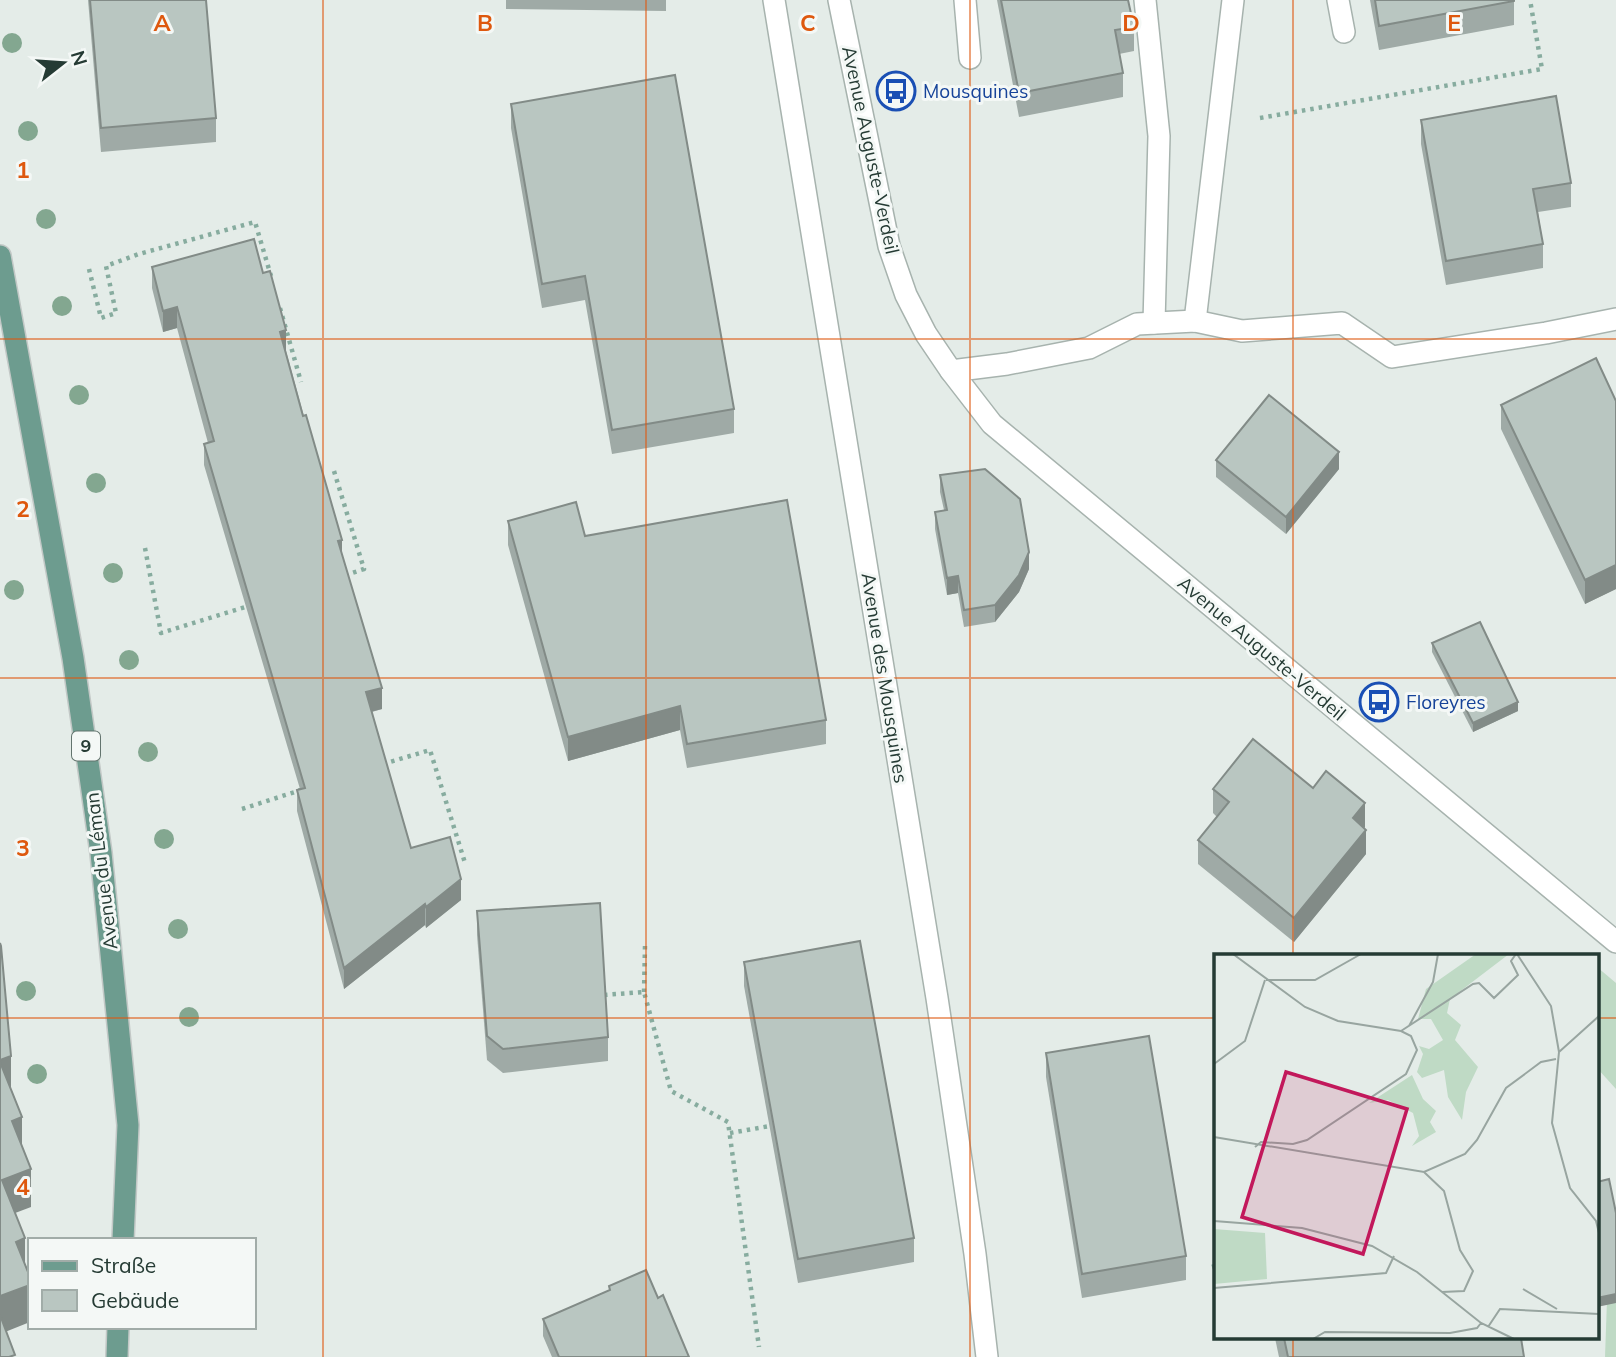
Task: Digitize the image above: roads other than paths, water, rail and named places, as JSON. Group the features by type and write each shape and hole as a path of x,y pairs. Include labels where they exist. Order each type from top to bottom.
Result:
{"main road":[{"name":"Avenue du Léman","path":"0,256 73,657 101,853 128,1125 123,1238"},
{"path":"117,1357 118,1329"}],"street":[{"name":"Avenue des Mousquines","path":"774,0 937,998 975,1254 987,1357"},
{"name":"Avenue Auguste-Verdeil","path":"839,0 889,246 906,295 926,334 992,424 1616,942"},
{"path":"965,0 970,58"},
{"path":"1145,0 1159,136 1154,323"},
{"path":"1195,321 1233,0"},
{"path":"1338,0 1344,32"},
{"path":"951,371 1007,364 1088,348 1137,324 1195,321 1242,331 1342,323 1392,358 1616,319"}],"place":[{"name":"Mousquines","path":"896,91"},
{"name":"Floreyres","path":"1379,702"}]}
